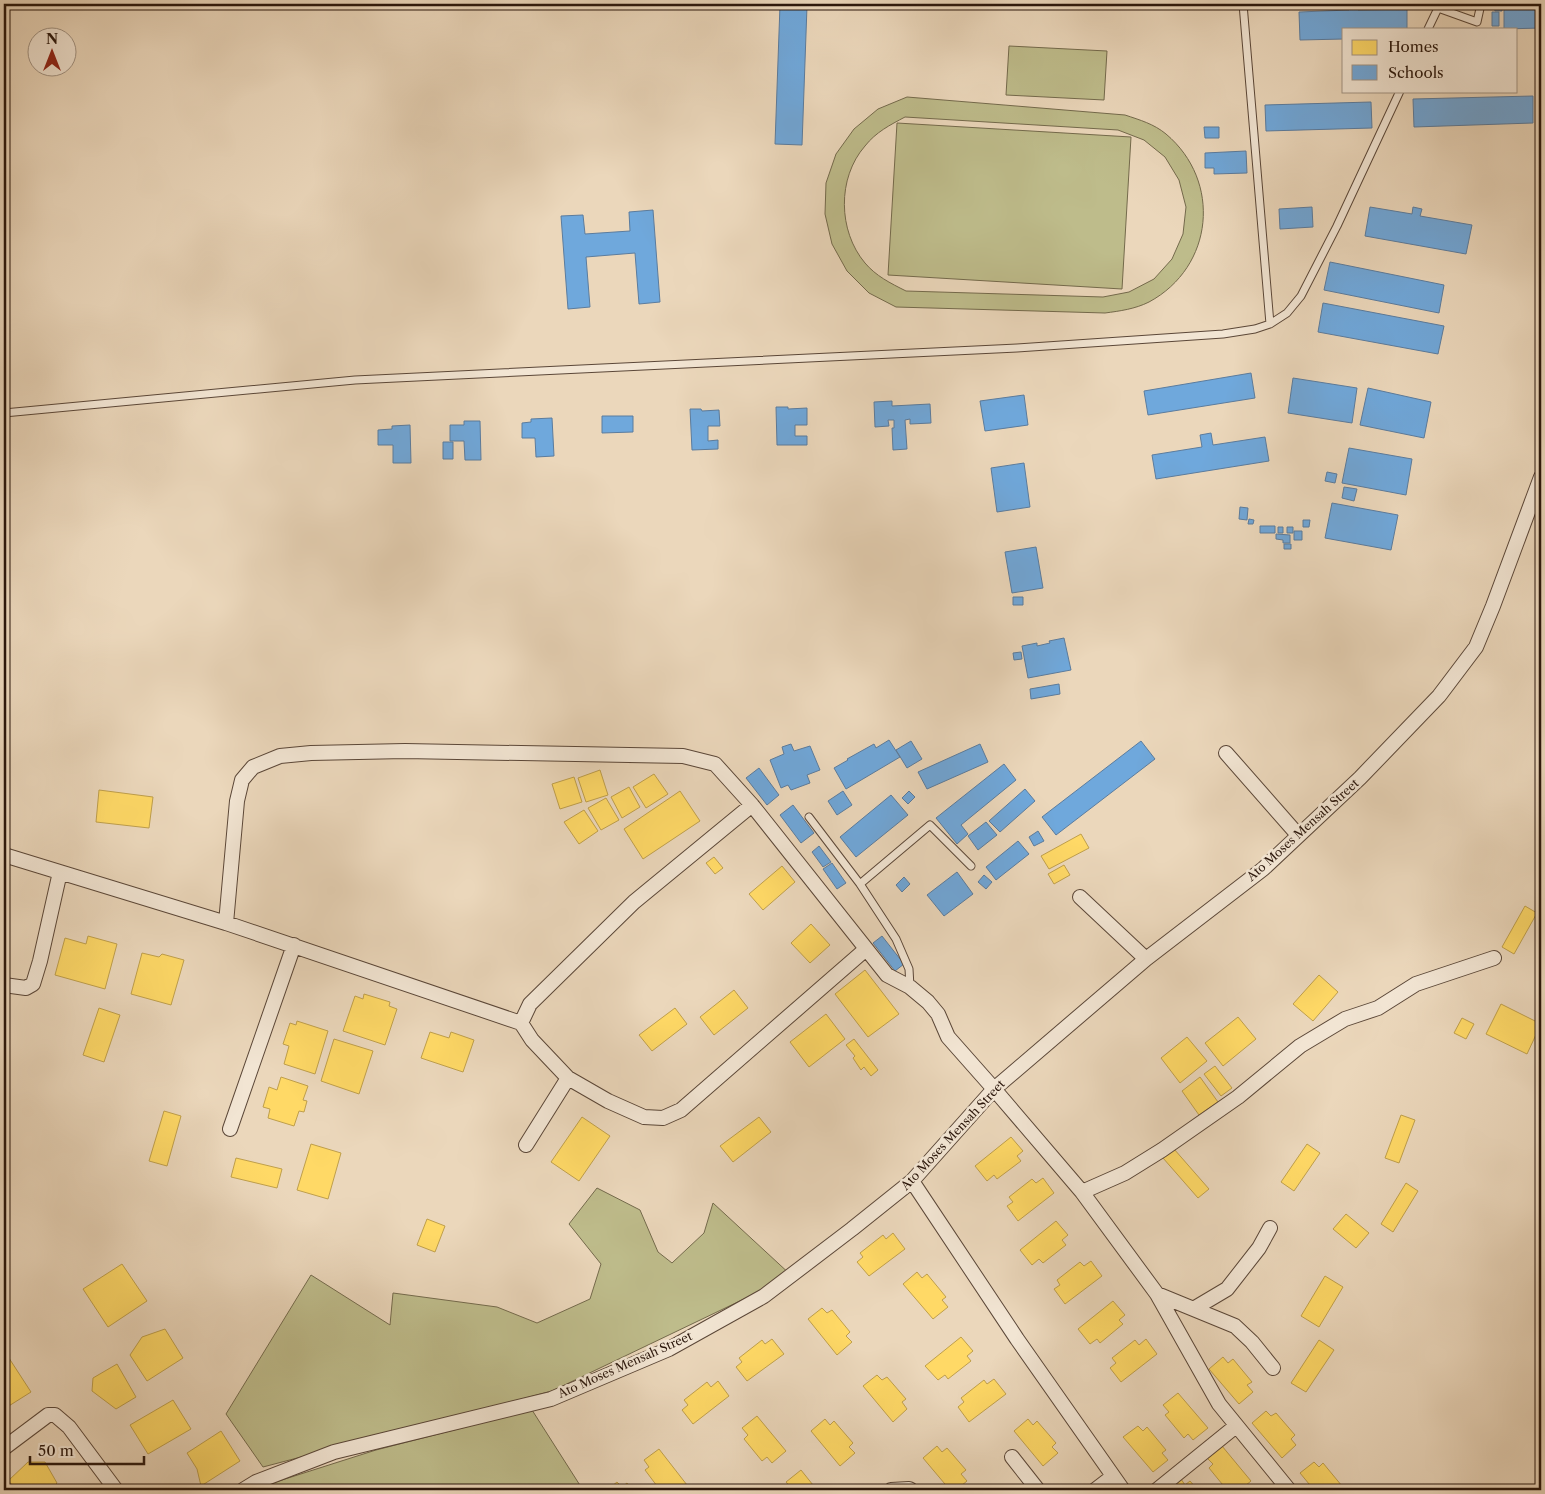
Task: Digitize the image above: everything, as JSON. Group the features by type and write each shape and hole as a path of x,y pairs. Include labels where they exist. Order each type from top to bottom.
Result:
{"street":[{"name":"Ato Moses Mensah Street","path":"243,1490 256,1482 334,1452 551,1399 669,1349 764,1296 852,1230 912,1181 994,1089 1146,960 1263,869 1360,778 1439,696 1476,647 1541,477"},
{"path":"226,923 236,800 242,780 253,767 280,756 311,753 405,751 683,756 715,764 752,805 887,975 910,987 928,1002 938,1014 948,1037 1082,1192 1157,1294 1218,1404 1289,1490"},
{"path":"1226,753 1298,835"},
{"path":"521,1023 530,1004 634,902 752,805"},
{"path":"4,855 294,945 521,1023 532,1040 568,1078 608,1101 644,1117 663,1118 681,1110 866,949"},
{"path":"4,985 26,988 32,984 40,961 60,872"},
{"path":"1080,897 1146,960"},
{"path":"230,1129 294,945"},
{"path":"1082,1192 1125,1173 1162,1150 1238,1097 1300,1046 1345,1019 1378,1008 1416,984 1494,958"},
{"path":"526,1145 568,1078"},
{"path":"912,1181 1017,1339 1112,1477 1123,1490"},
{"path":"1196,1308 1227,1289 1259,1248 1270,1228"},
{"path":"1157,1294 1196,1308 1235,1326 1252,1342 1273,1368"},
{"path":"4,1448 48,1415 55,1415 69,1427 116,1490"},
{"path":"1157,1490 1236,1426"},
{"path":"1012,1457 1038,1490"},
{"path":"1096,1490 1112,1477"},
{"path":"891,1490 912,1490"}],"lane":[{"path":"1243,4 1270,324"},
{"path":"1428,28 1439,6 1478,22 1481,4"},
{"path":"4,413 355,380 1017,348 1222,334 1255,329 1270,324 1286,313 1301,296 1338,226 1400,92"},
{"path":"809,817 860,884 896,939 909,969 910,987"},
{"path":"860,884 930,825 971,866"}],"shaded area":[{"path":"1009,46 1107,51 1104,100 1006,95"},
{"path":"907,97 1125,115 1147,123 1166,134 1184,153 1196,175 1202,199 1203,222 1198,246 1187,268 1171,287 1149,302 1127,309 1105,313 896,307 869,293 847,271 832,244 825,214 826,183 836,154 854,129 878,109","holes":["905,117 1118,130 1144,140 1165,157 1179,180 1186,207 1183,234 1172,259 1154,279 1129,292 1103,297 906,291 869,268 856,250 850,236 844,204 849,173 865,146 879,133"]},
{"path":"897,123 1131,137 1122,289 888,275"},
{"path":"597,1188 640,1210 658,1252 672,1263 704,1233 713,1203 792,1276 552,1391 263,1467 226,1414 311,1275 390,1325 393,1293 497,1307 537,1323 590,1299 601,1264 569,1224"},
{"path":"532,1410 583,1490 257,1490 263,1486 376,1450"}],"building: Homes":[{"path":"600,770 608,795 586,802 578,778"},
{"path":"654,774 668,794 646,808 633,787"},
{"path":"574,777 582,802 560,809 552,784"},
{"path":"629,787 640,807 622,818 611,797"},
{"path":"99,790 153,797 149,828 96,822"},
{"path":"680,791 700,821 643,859 624,829"},
{"path":"606,798 619,820 601,830 588,808"},
{"path":"584,810 598,831 579,844 564,822"},
{"path":"1081,834 1089,848 1049,869 1041,856"},
{"path":"714,857 723,868 715,874 706,863"},
{"path":"1064,865 1070,875 1054,884 1048,874"},
{"path":"782,866 795,882 763,910 749,894"},
{"path":"1525,906 1537,913 1514,954 1502,947"},
{"path":"811,924 830,945 810,963 791,943"},
{"path":"88,936 117,944 105,989 55,975 65,938 86,944"},
{"path":"142,953 159,957 162,954 184,960 171,1005 131,994"},
{"path":"865,970 899,1014 868,1037 835,994"},
{"path":"1319,975 1338,992 1313,1021 1293,1004"},
{"path":"734,990 748,1008 714,1035 700,1017"},
{"path":"364,994 390,1002 389,1006 397,1009 385,1045 343,1031 355,996 363,999"},
{"path":"1501,1004 1541,1024 1527,1054 1486,1034"},
{"path":"99,1008 120,1015 104,1062 83,1055"},
{"path":"675,1008 687,1024 652,1051 639,1035"},
{"path":"826,1014 845,1039 809,1067 790,1042"},
{"path":"1238,1017 1256,1039 1223,1066 1205,1043"},
{"path":"1462,1018 1474,1024 1466,1039 1454,1033"},
{"path":"297,1021 328,1031 315,1074 284,1064 289,1046 283,1044 290,1023 296,1025"},
{"path":"430,1032 449,1038 451,1032 474,1040 463,1072 421,1058"},
{"path":"1187,1037 1207,1061 1180,1083 1161,1058"},
{"path":"334,1039 373,1051 359,1094 321,1081"},
{"path":"854,1039 878,1070 871,1076 864,1067 861,1070 853,1058 855,1056 846,1045"},
{"path":"1215,1066 1232,1088 1221,1096 1204,1074"},
{"path":"281,1077 308,1086 303,1100 307,1101 304,1112 299,1111 294,1126 268,1118 270,1109 263,1107 269,1087 277,1090"},
{"path":"1200,1077 1218,1102 1199,1115 1182,1091"},
{"path":"164,1111 181,1116 167,1166 149,1161"},
{"path":"1401,1115 1415,1120 1399,1163 1385,1158"},
{"path":"582,1117 610,1136 579,1181 551,1162"},
{"path":"759,1117 771,1132 733,1162 720,1146"},
{"path":"1011,1137 1023,1151 1017,1156 1021,1161 997,1179 994,1175 987,1181 975,1166"},
{"path":"311,1144 341,1153 328,1199 297,1190"},
{"path":"1307,1144 1320,1153 1294,1191 1281,1182"},
{"path":"1174,1149 1209,1189 1198,1198 1163,1158"},
{"path":"236,1158 282,1169 277,1188 231,1177"},
{"path":"1043,1178 1054,1193 1018,1221 1007,1206 1013,1202 1009,1197 1032,1179 1036,1183"},
{"path":"1406,1183 1418,1191 1393,1232 1381,1224"},
{"path":"1346,1214 1369,1233 1356,1248 1333,1229"},
{"path":"427,1219 445,1226 435,1252 417,1245"},
{"path":"1056,1221 1068,1235 1062,1240 1066,1245 1043,1263 1039,1259 1032,1265 1020,1250"},
{"path":"893,1233 905,1249 869,1276 857,1262 863,1257 860,1253 883,1235 886,1239"},
{"path":"1091,1261 1102,1276 1065,1304 1054,1289 1060,1285 1057,1280 1080,1262 1084,1266"},
{"path":"122,1264 147,1301 108,1327 83,1289"},
{"path":"917,1272 922,1278 927,1274 946,1297 942,1300 948,1307 933,1319 903,1284"},
{"path":"1325,1276 1343,1287 1319,1327 1301,1316"},
{"path":"1113,1301 1125,1315 1119,1320 1123,1324 1100,1343 1097,1339 1090,1344 1078,1329"},
{"path":"822,1308 827,1313 832,1310 850,1332 846,1336 852,1342 837,1355 808,1319"},
{"path":"165,1329 183,1358 147,1381 130,1355 142,1337"},
{"path":"961,1337 973,1351 967,1356 971,1361 948,1379 945,1375 938,1380 925,1366"},
{"path":"772,1339 784,1354 747,1381 736,1367 742,1362 739,1358 762,1340 765,1344"},
{"path":"1146,1339 1157,1354 1121,1382 1110,1368 1116,1363 1112,1358 1135,1340 1139,1345"},
{"path":"1319,1340 1334,1350 1306,1392 1291,1383"},
{"path":"7,1355 31,1392 4,1409 4,1357"},
{"path":"1223,1357 1228,1363 1233,1359 1252,1382 1247,1385 1253,1392 1239,1404 1209,1369"},
{"path":"117,1364 136,1397 116,1409 92,1391 93,1378"},
{"path":"877,1375 882,1380 887,1377 906,1399 902,1402 907,1409 893,1422 863,1386"},
{"path":"994,1379 1006,1394 969,1422 958,1407 964,1402 961,1398 984,1380 987,1384"},
{"path":"718,1381 729,1396 693,1424 682,1410 688,1405 684,1400 707,1382 711,1387"},
{"path":"1178,1393 1208,1428 1193,1440 1188,1434 1184,1438 1165,1415 1169,1412 1163,1405"},
{"path":"173,1400 191,1429 148,1454 130,1425"},
{"path":"1266,1411 1271,1416 1276,1413 1295,1435 1291,1439 1296,1445 1282,1458 1252,1423"},
{"path":"757,1416 786,1451 772,1463 767,1457 762,1461 744,1439 748,1435 742,1428"},
{"path":"825,1419 830,1425 834,1421 853,1443 849,1447 855,1453 840,1466 811,1431"},
{"path":"1028,1419 1033,1425 1037,1421 1056,1443 1052,1447 1058,1453 1043,1466 1014,1431"},
{"path":"1138,1426 1143,1431 1147,1427 1166,1450 1162,1453 1168,1460 1153,1472 1123,1437"},
{"path":"221,1431 240,1461 201,1486 197,1469 187,1453"},
{"path":"937,1446 942,1452 947,1448 966,1470 961,1474 967,1481 956,1490 950,1490 923,1458"},
{"path":"1222,1446 1251,1481 1240,1490 1235,1490 1232,1486 1227,1490 1209,1468 1213,1464 1207,1458"},
{"path":"659,1449 687,1485 680,1490 660,1490 645,1470 649,1467 644,1460"},
{"path":"28,1462 45,1462 57,1483 50,1490 18,1490 8,1481"},
{"path":"1314,1462 1319,1467 1323,1463 1342,1486 1339,1490 1314,1490 1300,1473"},
{"path":"801,1470 817,1490 790,1490 792,1489 786,1482"},
{"path":"1181,1479 1185,1485 1190,1481 1198,1490 1167,1490"},
{"path":"617,1482 622,1487 627,1483 633,1490 607,1490"}],"building: Schools":[{"path":"1494,4 1541,4 1541,28 1504,28 1504,8 1502,8 1502,11 1495,11"},
{"path":"780,5 807,6 802,145 775,144"},
{"path":"1349,5 1358,5 1358,10 1407,9 1407,28 1342,28 1342,39 1300,40 1299,12 1349,10"},
{"path":"1492,12 1499,12 1499,26 1492,26"},
{"path":"1533,96 1533,123 1414,127 1413,99"},
{"path":"1371,102 1372,128 1266,131 1265,105"},
{"path":"1204,127 1219,127 1219,138 1205,138"},
{"path":"1246,151 1247,173 1214,174 1214,168 1205,168 1205,153"},
{"path":"1312,207 1313,227 1280,229 1279,209"},
{"path":"1370,207 1412,214 1413,207 1422,209 1420,216 1472,225 1466,254 1365,236"},
{"path":"653,210 660,302 639,304 635,253 586,257 590,307 568,309 561,216 583,215 585,234 630,231 629,212"},
{"path":"1330,262 1444,285 1439,313 1324,290"},
{"path":"1323,303 1444,326 1438,354 1318,332"},
{"path":"1251,373 1255,398 1148,415 1144,391"},
{"path":"1293,378 1357,388 1352,423 1288,413"},
{"path":"1368,388 1431,402 1424,438 1360,425"},
{"path":"1024,395 1028,425 985,431 980,401"},
{"path":"892,401 892,406 930,404 931,423 910,424 910,419 905,420 907,449 893,450 892,428 894,428 894,420 888,420 889,426 875,427 874,402"},
{"path":"776,407 788,407 788,409 807,408 807,425 795,425 795,436 807,436 807,445 777,445"},
{"path":"690,409 701,409 702,411 719,410 720,426 708,426 708,441 718,440 718,449 692,450"},
{"path":"602,416 633,416 633,432 602,433"},
{"path":"552,418 554,456 536,457 535,438 522,438 522,423 531,422 531,419"},
{"path":"464,421 480,421 481,460 465,460 464,441 450,441 450,425 464,425"},
{"path":"410,425 411,463 393,463 393,445 378,445 378,430 392,429 392,426"},
{"path":"1211,433 1213,445 1265,437 1269,461 1156,479 1152,455 1202,447 1200,435"},
{"path":"443,442 453,442 453,459 443,459"},
{"path":"1349,448 1412,459 1406,495 1342,483"},
{"path":"1024,463 1030,507 997,512 991,468"},
{"path":"1327,472 1337,474 1335,483 1325,481"},
{"path":"1344,487 1357,489 1354,501 1342,498"},
{"path":"1332,503 1398,515 1391,550 1325,538"},
{"path":"1240,507 1248,508 1247,520 1239,519"},
{"path":"1249,519 1254,520 1253,524 1248,524"},
{"path":"1303,520 1310,520 1309,527 1303,527"},
{"path":"1260,526 1275,526 1275,533 1260,533"},
{"path":"1278,527 1283,527 1283,533 1278,533"},
{"path":"1287,527 1293,527 1293,533 1287,533"},
{"path":"1294,531 1302,531 1302,540 1294,540"},
{"path":"1276,534 1290,535 1290,543 1283,543 1283,540 1276,539"},
{"path":"1284,544 1291,544 1291,549 1284,549"},
{"path":"1036,547 1043,588 1012,593 1005,552"},
{"path":"1013,597 1023,597 1023,605 1013,605"},
{"path":"1064,638 1071,670 1028,678 1022,646 1037,643 1037,646"},
{"path":"1021,652 1022,659 1014,660 1013,653"},
{"path":"1059,684 1060,694 1031,699 1030,689"},
{"path":"889,740 900,757 846,789 834,768 874,744 876,748"},
{"path":"911,741 922,759 907,768 896,750"},
{"path":"1141,741 1155,759 1056,835 1042,817"},
{"path":"791,744 794,751 810,746 820,770 807,775 810,783 791,790 788,785 781,788 770,760 784,754 782,747"},
{"path":"980,744 988,762 927,789 918,772"},
{"path":"1004,764 1016,780 961,825 968,834 957,844 936,818"},
{"path":"759,768 779,795 767,805 746,778"},
{"path":"1025,789 1035,801 1000,832 989,821"},
{"path":"843,791 852,805 837,815 828,801"},
{"path":"909,791 915,797 908,804 902,798"},
{"path":"891,795 908,815 856,857 840,837"},
{"path":"793,805 814,833 801,843 780,815"},
{"path":"986,822 997,835 978,850 968,836"},
{"path":"1038,831 1044,841 1034,846 1029,837"},
{"path":"1018,841 1029,854 996,880 986,867"},
{"path":"819,846 831,862 823,867 812,852"},
{"path":"832,863 846,883 837,889 823,869"},
{"path":"957,872 973,894 944,916 927,895"},
{"path":"984,875 992,882 986,889 978,882"},
{"path":"904,877 910,884 902,892 896,885"},
{"path":"882,936 904,964 895,971 873,943"}]}
